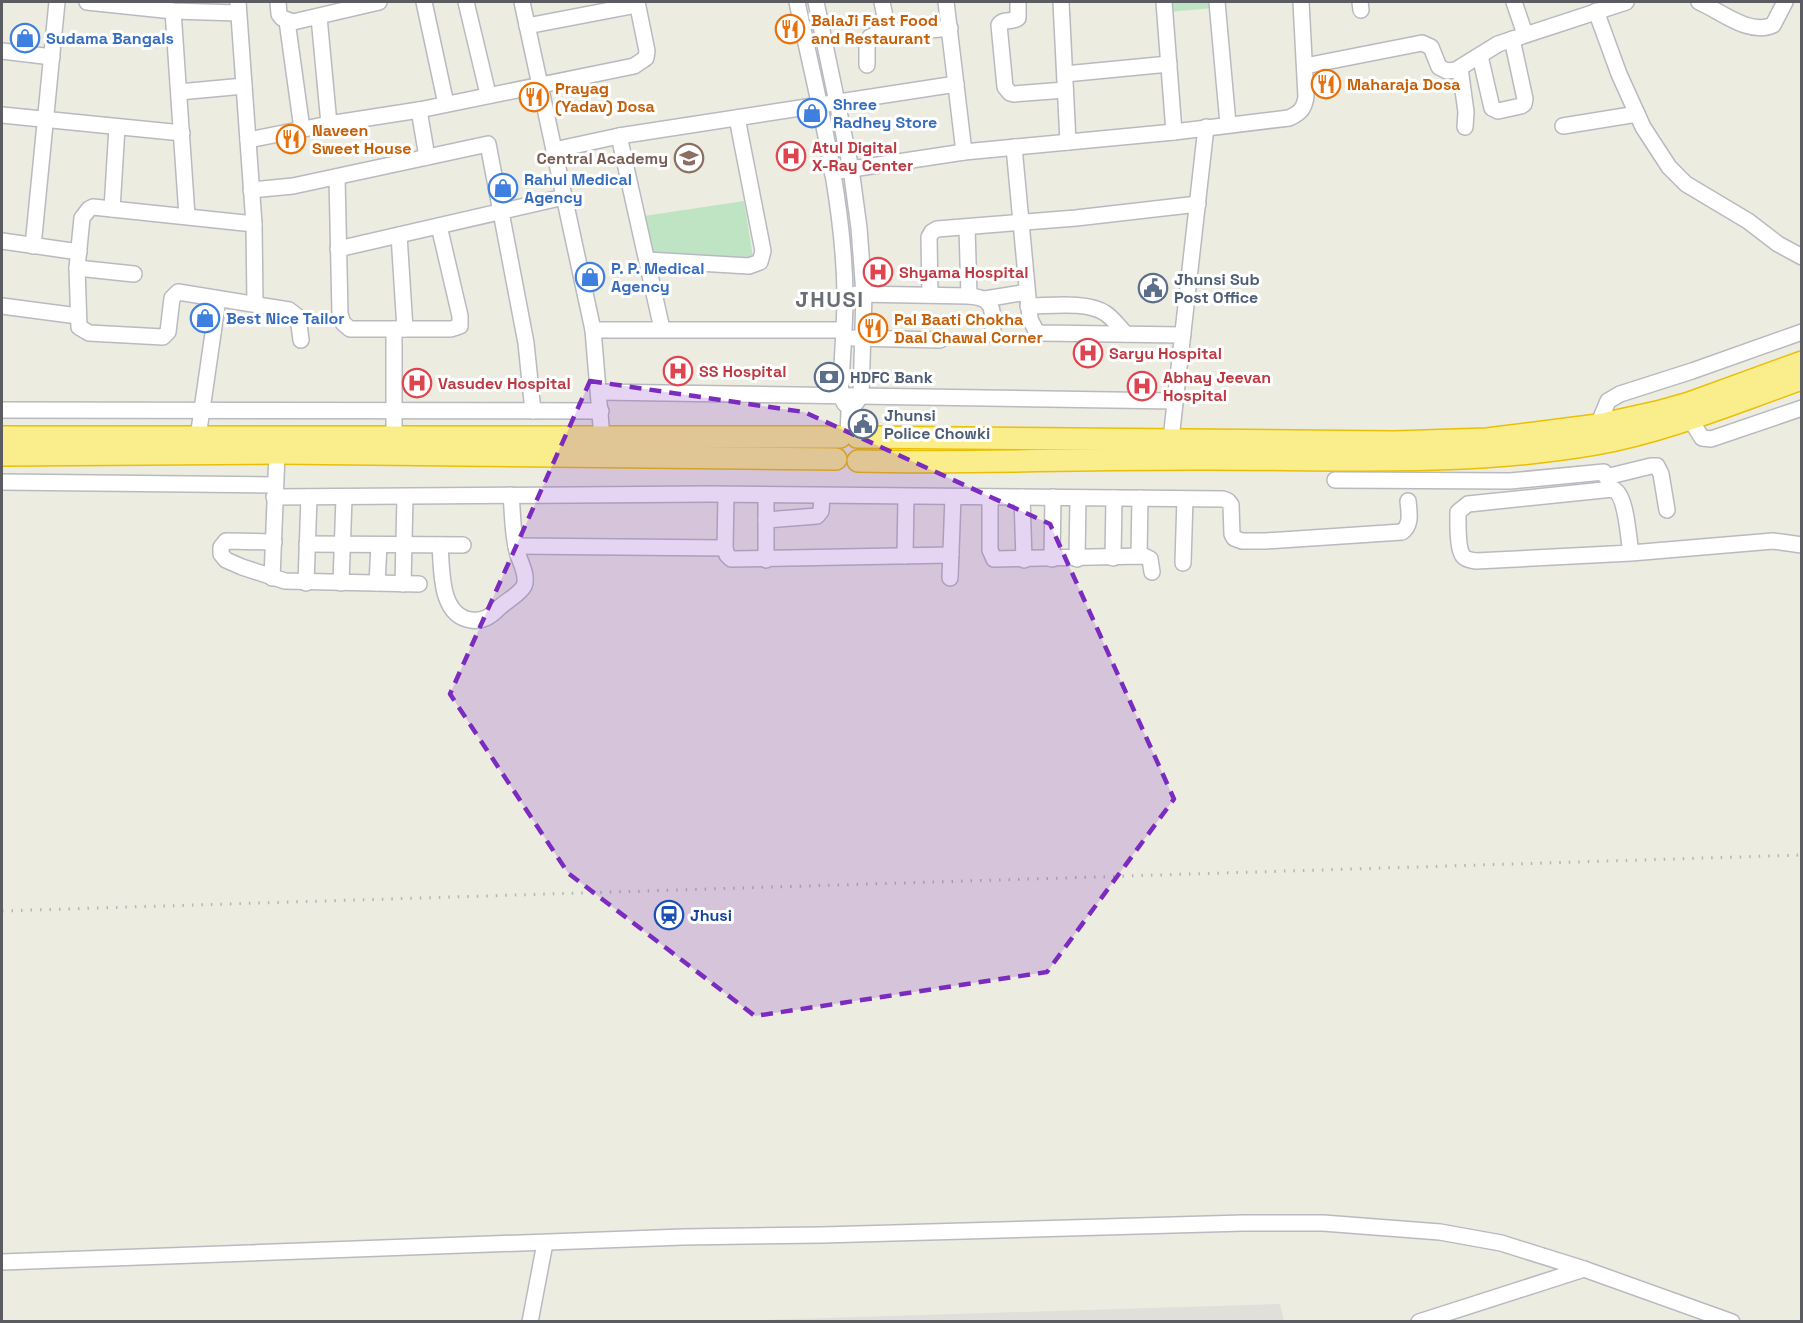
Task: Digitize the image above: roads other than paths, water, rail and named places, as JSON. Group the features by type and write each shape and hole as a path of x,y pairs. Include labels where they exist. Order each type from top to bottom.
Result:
{"highway":[{"path":"2,437 848,436 1443,442 1546,432 1598,440 1689,403 1802,362"},
{"path":"2,455 836,459 849,464 858,461 1435,459 1529,454 1653,431 1696,429 1802,379"},
{"path":"848,436 863,449 858,461"},
{"path":"836,459 833,450 836,441 848,436"}],"street":[{"path":"33,246 57,2"},
{"path":"87,2 173,11 238,7 254,224 255,304"},
{"path":"278,2 279,14 287,21 302,129"},
{"path":"287,21 319,17 379,2"},
{"path":"424,2 446,104"},
{"path":"466,2 488,94"},
{"path":"522,2 594,330 602,438"},
{"path":"796,2 832,172 840,230 845,294 840,395 849,412 848,436"},
{"path":"816,2 851,169 859,228 864,294 861,396 849,412"},
{"path":"882,2 886,22 892,31 902,33 950,28"},
{"path":"946,2 964,152"},
{"path":"1018,2 1018,18 1003,21 999,25 1007,91 1014,94 1065,90"},
{"path":"1061,2 1068,142"},
{"path":"1164,2 1174,132"},
{"path":"1218,2 1228,124"},
{"path":"832,172 964,152 1174,132 1288,118 1298,114 1304,107 1306,97 1301,2"},
{"path":"1480,56 1492,108 1498,111 1524,104 1514,2"},
{"path":"1305,66 1422,43 1431,47 1438,65 1442,70 1447,71 1460,68 1498,44 1598,7 1626,2"},
{"path":"1700,2 1736,21 1761,29 1773,25 1785,2"},
{"path":"248,140 328,124 419,110 488,94 634,66 646,58 647,51 637,3 527,26"},
{"path":"1598,7 1608,48 1637,114 1656,150 1669,167 1686,184 1802,257"},
{"path":"173,11 187,216"},
{"path":"319,17 328,124"},
{"path":"867,65 867,41 875,33 889,28"},
{"path":"2,51 52,57"},
{"path":"1065,74 1169,64"},
{"path":"1460,68 1466,112 1465,127"},
{"path":"554,150 619,136 956,84"},
{"path":"179,92 244,86"},
{"path":"419,110 427,158"},
{"path":"2,114 182,133"},
{"path":"1563,126 1637,114"},
{"path":"647,260 749,266 760,261 763,250 737,118"},
{"path":"112,209 117,127"},
{"path":"1171,439 1206,127"},
{"path":"619,136 662,329"},
{"path":"251,190 293,186 488,144 526,343 533,411"},
{"path":"1014,147 1032,326 1041,333 1183,335"},
{"path":"337,177 340,314 345,327 355,330 460,326 460,316 439,226"},
{"path":"338,249 564,197"},
{"path":"930,295 929,242 932,232 938,229 1020,223 1198,204"},
{"path":"254,224 93,207 84,214 77,268 79,327 89,333 158,338 168,332 171,301 178,292 295,313 299,322 301,340"},
{"path":"967,227 969,296"},
{"path":"394,437 393,410 400,329 399,235"},
{"path":"2,241 79,252"},
{"path":"77,268 135,274"},
{"path":"845,294 969,296 986,299 1028,299 1085,306 1108,315 1126,334"},
{"path":"198,437 218,299"},
{"path":"986,299 992,308 993,334"},
{"path":"2,306 78,316"},
{"path":"594,330 662,329 843,334 863,338 940,340"},
{"path":"1631,553 1621,495 1605,476 1598,440 1608,401 1620,394 1703,368 1802,332"},
{"path":"600,392 1175,401"},
{"path":"1696,429 1716,439 1802,408"},
{"path":"2,410 601,411"},
{"path":"272,578 277,458"},
{"path":"1667,510 1661,474 1657,466 1463,506 1458,512 1462,556 1476,561 1631,553 1773,541 1802,545"},
{"path":"1335,480 1510,481 1605,476"},
{"path":"2,482 275,488 309,497 344,498 511,495 766,495 1140,498 1228,501 1232,508 1232,534 1234,538 1242,541 1402,532 1409,522 1408,501"},
{"path":"440,545 444,583 450,606 459,616 468,620 486,619 492,615 524,586 523,569 516,546 511,495"},
{"path":"726,495 725,548 726,555 730,559 951,555"},
{"path":"766,495 766,560"},
{"path":"766,520 817,516 821,511 822,496"},
{"path":"905,556 906,496"},
{"path":"306,583 309,497"},
{"path":"403,584 405,497"},
{"path":"950,578 953,497"},
{"path":"990,497 991,556 997,560 1139,556 1148,557 1152,572"},
{"path":"1022,497 1023,560"},
{"path":"1052,559 1053,497"},
{"path":"341,583 344,498"},
{"path":"1077,559 1078,498"},
{"path":"1113,558 1114,498"},
{"path":"1139,556 1140,498"},
{"path":"1183,563 1185,499"},
{"path":"274,542 229,540 221,547 221,554 226,560 272,578 306,583 419,584"},
{"path":"307,544 463,545"},
{"path":"377,583 379,545"},
{"path":"516,546 725,548"},
{"path":"2,1262 683,1237 1323,1223 1395,1228 1472,1237 1501,1243 1584,1269 1732,1322"},
{"path":"530,1322 545,1243"},
{"path":"1419,1322 1584,1269"}],"railway":[{"path":"2,911 1802,855"}],"place":[{"name":"BalaJi Fast Food and Restaurant","path":"790,29"},
{"name":"Sudama Bangals","path":"25,38"},
{"name":"Maharaja Dosa","path":"1326,84"},
{"name":"Prayag (Yadav) Dosa","path":"534,97"},
{"name":"Shree Radhey Store","path":"812,113"},
{"name":"Naveen Sweet House","path":"291,139"},
{"name":"Atul Digital X-Ray Center","path":"791,156"},
{"name":"Central Academy","path":"689,158"},
{"name":"Rahul Medical Agency","path":"503,188"},
{"name":"Shyama Hospital","path":"878,272"},
{"name":"P. P. Medical Agency","path":"590,277"},
{"name":"Jhunsi Sub Post Office","path":"1153,288"},
{"name":"Best Nice Tailor","path":"205,318"},
{"name":"Pal Baati Chokha Daal Chawal Corner","path":"873,328"},
{"name":"Saryu Hospital","path":"1088,353"},
{"name":"SS Hospital","path":"678,371"},
{"name":"HDFC Bank","path":"829,377"},
{"name":"Vasudev Hospital","path":"417,383"},
{"name":"Abhay Jeevan Hospital","path":"1142,386"},
{"name":"Jhunsi Police Chowki","path":"863,424"},
{"name":"Jhusi","path":"669,915"}],"district":[{"name":"JHUSI","path":"830,299"}]}
